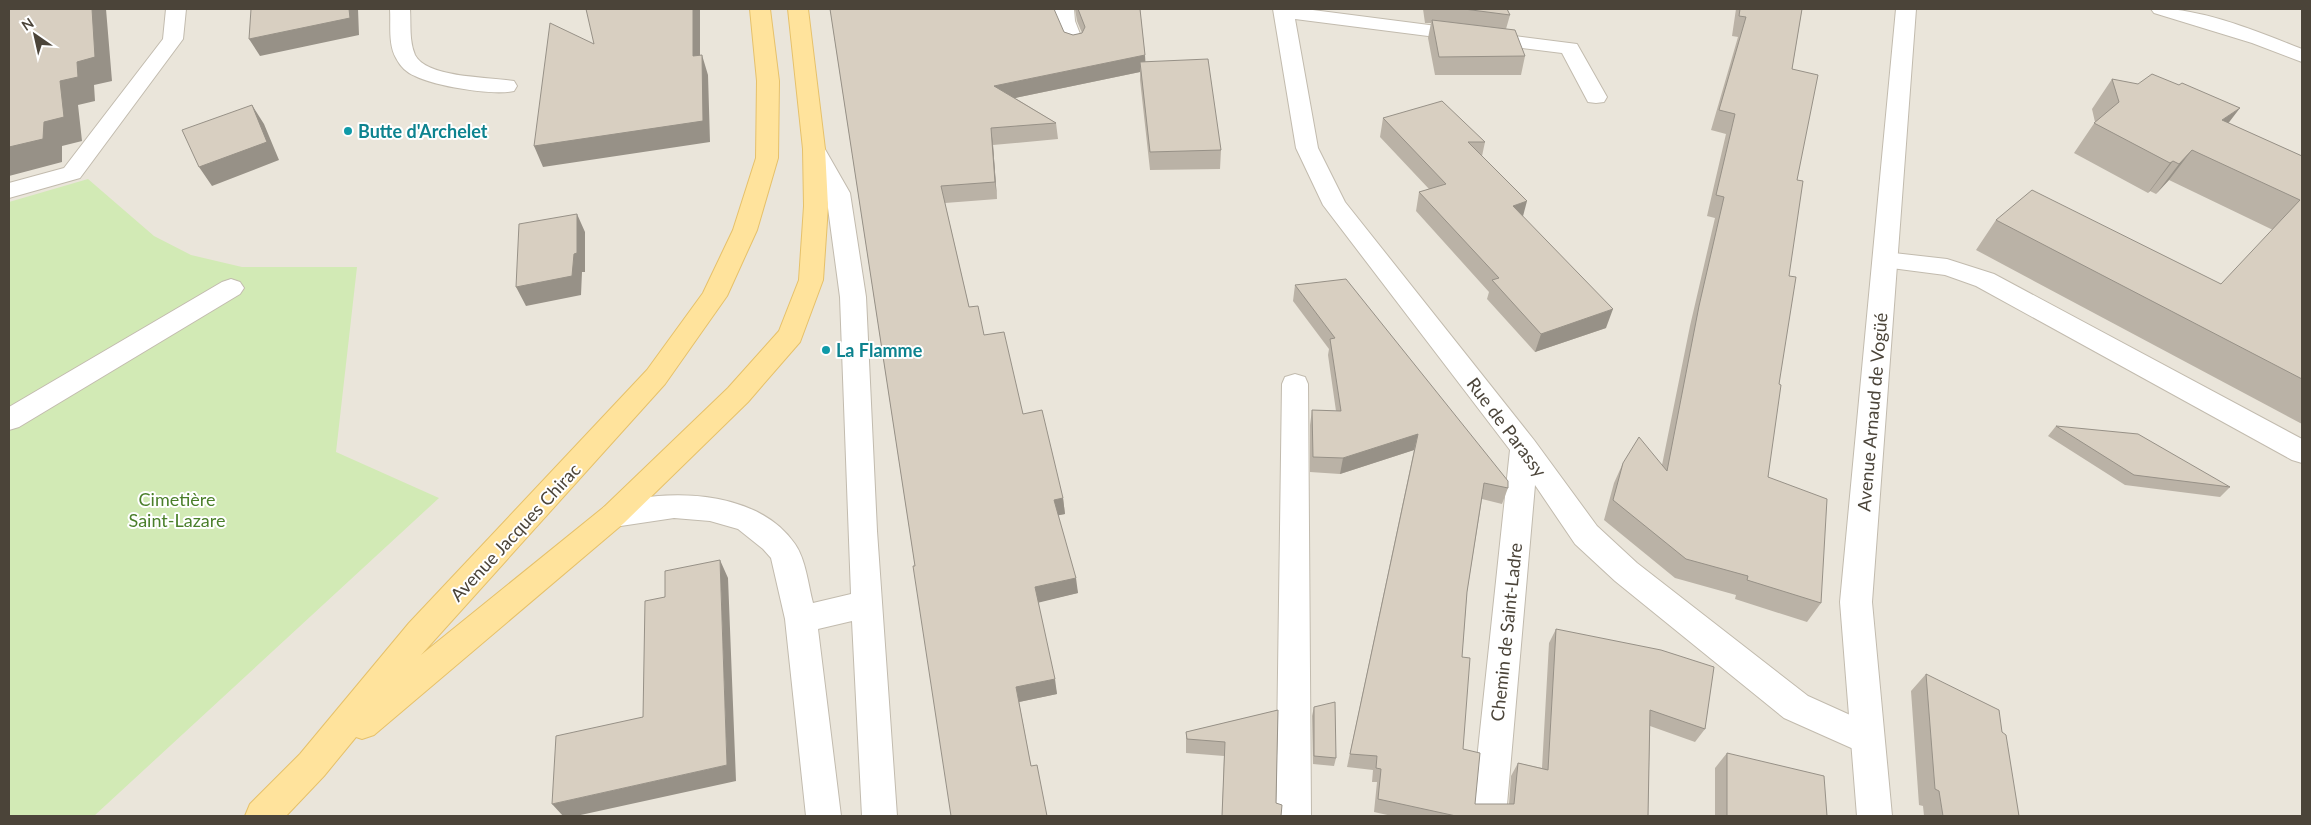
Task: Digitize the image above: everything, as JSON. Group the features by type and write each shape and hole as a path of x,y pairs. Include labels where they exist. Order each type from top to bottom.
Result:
{"main road":[{"name":"Avenue Jacques Chirac","path":"262,816 312,765 420,633 656,377 714,296 745,230 767,158 768,81 760,9"},
{"name":"Avenue Jacques Chirac","path":"312,765 614,515 738,395 791,335 811,280 816,206 814,149 808,76 798,9"}],"street":[{"path":"9,191 72,173 173,39 176,9"},
{"path":"400,9 402,48 407,61 420,71 439,78 506,86"},
{"path":"1064,9 1065,21 1074,44"},
{"name":"Avenue Arnaud de Vogüé","path":"1874,816 1856,602 1906,9"},
{"path":"2160,9 2259,38 2302,56"},
{"name":"Rue de Parassy","path":"1596,97 1570,48 1283,10 1307,148 1335,205 1524,448 1586,535 1626,572 1796,707 1867,739"},
{"path":"814,149 838,193 854,297 855,386 866,604 880,816"},
{"path":"1885,260 1947,267 1985,280 2302,452"},
{"path":"9,420 231,288"},
{"path":"1292,816 1295,384"},
{"name":"Chemin de Saint-Ladre","path":"1488,816 1524,448"},
{"path":"614,515 674,506 710,510 748,520 774,540 785,554 801,618 823,816"},
{"path":"801,618 866,604"}],"shaded area":[{"path":"9,9 2302,9 2302,816 9,816"}],"green space":[{"name":"Cimetière Saint-Lazare","path":"88,179 154,236 191,255 242,267 357,267 336,452 439,498 94,816 9,816 9,202"}],"building":[{"path":"9,9 92,9 95,57 77,62 78,77 60,81 64,117 44,122 43,139 9,147"},
{"path":"251,9 349,9 350,18 249,39"},
{"path":"586,9 693,9 693,56 702,55 703,121 534,146 550,23 594,44"},
{"path":"830,9 1054,9 1064,32 1073,35 1082,33 1085,27 1078,9 1140,9 1145,55 994,86 1056,123 991,128 995,182 941,186 969,307 978,306 984,335 1004,332 1023,414 1042,410 1063,498 1054,500 1076,578 1035,587 1055,679 1016,687 1031,766 1037,765 1047,816 951,816"},
{"path":"1464,9 1507,9 1510,15"},
{"path":"1740,9 1802,9 1792,69 1818,75 1797,180 1803,181 1789,276 1796,277 1779,384 1781,385 1768,477 1827,499 1821,603 1747,580 1748,576 1686,559 1613,500 1623,463 1639,437 1667,471 1699,306 1724,197 1716,195 1735,114 1719,110 1746,17 1739,16"},
{"path":"1432,20 1515,30 1525,56 1439,57"},
{"path":"1208,59 1221,150 1150,152 1140,62"},
{"path":"2152,74 2179,85 2182,83 2240,108 2222,120 2302,156 2302,379 1996,220 2032,190 2221,284 2300,200 2192,150 2179,164 2173,161 2170,163 2094,123 2119,102 2112,79 2138,84"},
{"path":"1442,101 1485,142 1468,142 1527,201 1513,206 1613,309 1541,334 1492,280 1499,278 1419,192 1446,184 1383,118"},
{"path":"252,105 267,142 199,167 182,130"},
{"path":"577,214 577,253 574,254 572,276 516,287 519,224"},
{"path":"1346,279 1508,481 1508,488 1484,483 1467,592 1462,657 1470,658 1463,749 1480,753 1475,804 1514,804 1518,763 1548,770 1556,629 1661,650 1714,667 1705,729 1650,710 1648,816 1456,816 1378,799 1381,769 1376,768 1377,756 1350,754 1418,434 1343,458 1313,457 1312,410 1341,411 1330,339 1335,338 1295,285"},
{"path":"2056,426 2138,434 2230,487 2134,475"},
{"path":"720,560 727,765 552,804 556,736 643,717 645,601 665,597 665,571"},
{"path":"1926,674 1999,710 2002,732 2006,735 2019,816 1943,816 1939,791 1935,789"},
{"path":"1335,702 1336,758 1314,756 1314,707"},
{"path":"1278,710 1276,803 1282,805 1281,816 1222,816 1225,742 1187,739 1186,732"},
{"path":"1727,753 1824,776 1827,816 1727,816"}],"place":[{"name":"Butte d'Archelet","path":"348,131"},
{"name":"La Flamme","path":"826,350"}]}
